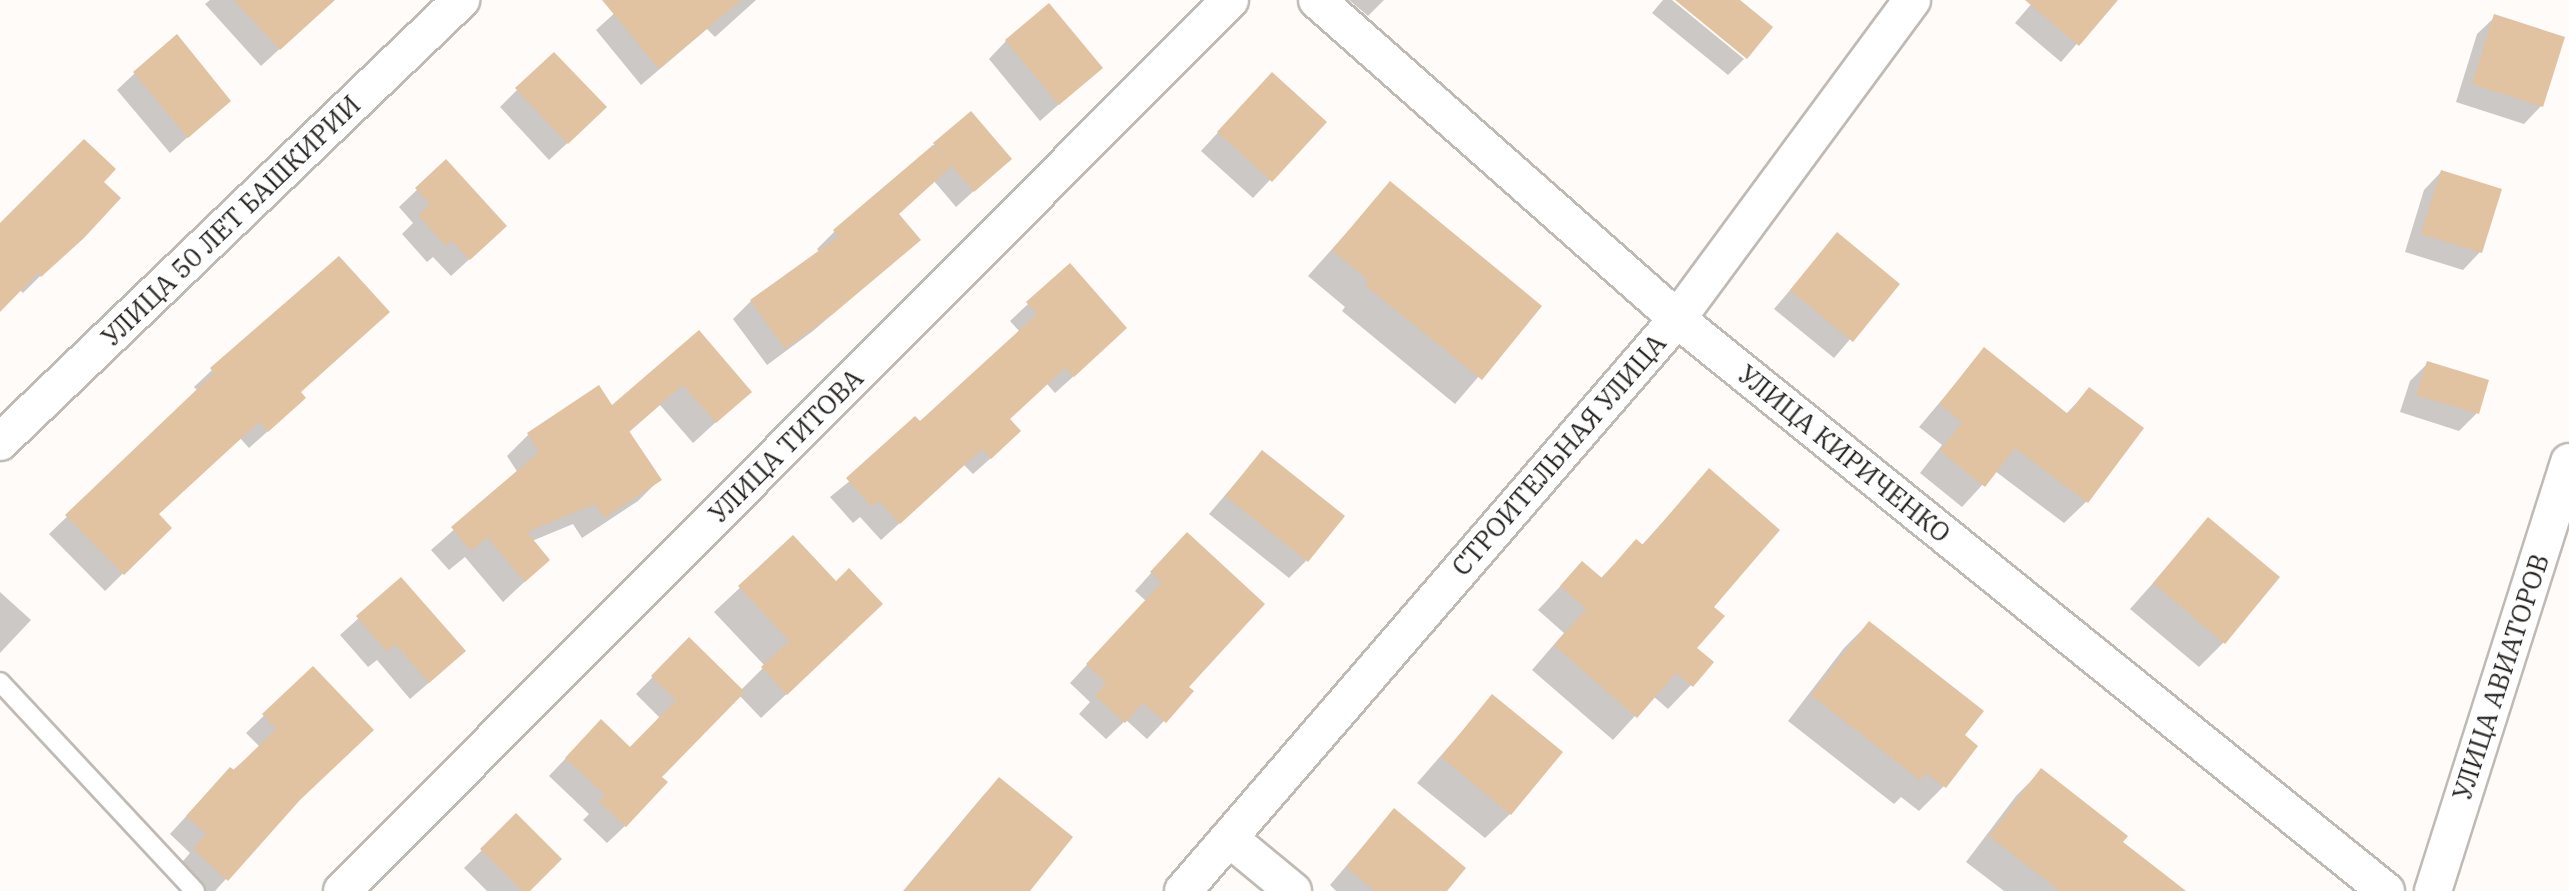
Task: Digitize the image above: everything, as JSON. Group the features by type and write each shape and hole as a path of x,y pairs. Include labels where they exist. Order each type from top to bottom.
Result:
{"street":[{"name":"УЛИЦА 50 ЛЕТ БАШКИРИИ","path":"0,442 461,0"},
{"name":"УЛИЦА ТИТОВА","path":"342,891 1230,0"},
{"name":"УЛИЦА КИРИЧЕНКО","path":"1317,0 1677,319 2386,891"},
{"name":"СТРОИТЕЛЬНАЯ УЛИЦА","path":"1183,891 1677,319 1912,0"},
{"name":"УЛИЦА АВИАТОРОВ","path":"2433,891 2569,462"},
{"path":"1229,838 1293,891"}],"lane":[{"path":"0,682 195,891"}],"building":[{"path":"234,0 335,0 280,50"},
{"path":"602,0 741,0 659,69"},
{"path":"1675,0 1740,0 1773,27 1747,59"},
{"path":"2025,0 2118,0 2079,46"},
{"path":"1049,3 1103,68 1059,105 1005,40"},
{"path":"2494,14 2565,37 2543,107 2472,84"},
{"path":"177,34 231,101 188,138 133,72"},
{"path":"554,52 607,107 568,144 515,88"},
{"path":"1272,72 1327,122 1272,182 1217,132"},
{"path":"971,111 1012,159 974,192 933,143"},
{"path":"84,139 116,169 104,182 121,198 84,238 41,277 38,273 0,312 0,223"},
{"path":"933,145 952,166 899,214 921,240 833,314 785,349 750,300 838,237 833,230"},
{"path":"446,159 507,226 470,260 452,241 446,246 418,215 430,204 415,188"},
{"path":"2441,170 2502,189 2482,253 2421,234"},
{"path":"1390,181 1542,306 1482,380 1365,285 1369,281 1332,250"},
{"path":"1837,232 1900,284 1853,342 1790,290"},
{"path":"339,256 390,312 301,392 306,398 268,432 259,422 159,514 172,528 124,575 65,515 214,373 210,368"},
{"path":"1070,263 1127,328 1074,377 1065,368 1010,419 1021,431 991,459 982,449 900,524 879,501 872,507 846,478 915,416 920,421 1037,314 1026,302"},
{"path":"699,330 752,392 716,423 683,385 629,431 662,480 604,518 595,504 527,532 550,560 525,582 487,537 471,551 451,527 539,452 527,433 599,385 612,405"},
{"path":"1984,347 2068,414 2089,387 2144,428 2088,503 2015,448 1985,487 1940,451 1962,422 1939,404"},
{"path":"2427,361 2489,380 2479,414 2416,395"},
{"path":"1262,450 1345,516 1308,562 1225,496"},
{"path":"1709,468 1780,530 1714,607 1725,616 1697,648 1714,662 1693,687 1676,673 1637,718 1554,645 1586,609 1560,586 1582,561 1602,578 1636,539 1643,545"},
{"path":"2208,517 2280,577 2225,644 2153,583"},
{"path":"1187,532 1265,604 1189,687 1194,691 1166,723 1143,703 1125,723 1095,696 1106,683 1086,664 1162,582 1150,572"},
{"path":"793,535 836,581 849,568 883,604 787,695 761,667 789,641 738,586"},
{"path":"401,577 466,651 429,683 395,644 387,652 356,616"},
{"path":"1869,621 1984,711 1965,735 1978,746 1946,788 1926,773 1920,780 1811,695"},
{"path":"689,637 745,692 662,777 668,782 626,827 599,802 605,795 565,758 601,719 630,747 676,700 651,676"},
{"path":"313,666 374,730 300,800 228,881 193,849 206,834 186,816 230,767 234,770 276,729 262,714"},
{"path":"1492,694 1563,752 1511,815 1441,757"},
{"path":"2041,768 2128,836 2123,842 2186,891 2060,891 1989,836"},
{"path":"999,777 1073,837 1030,891 904,891"},
{"path":"1394,808 1466,868 1447,891 1375,891 1346,867"},
{"path":"516,813 562,859 530,891 522,891 480,849"}]}
